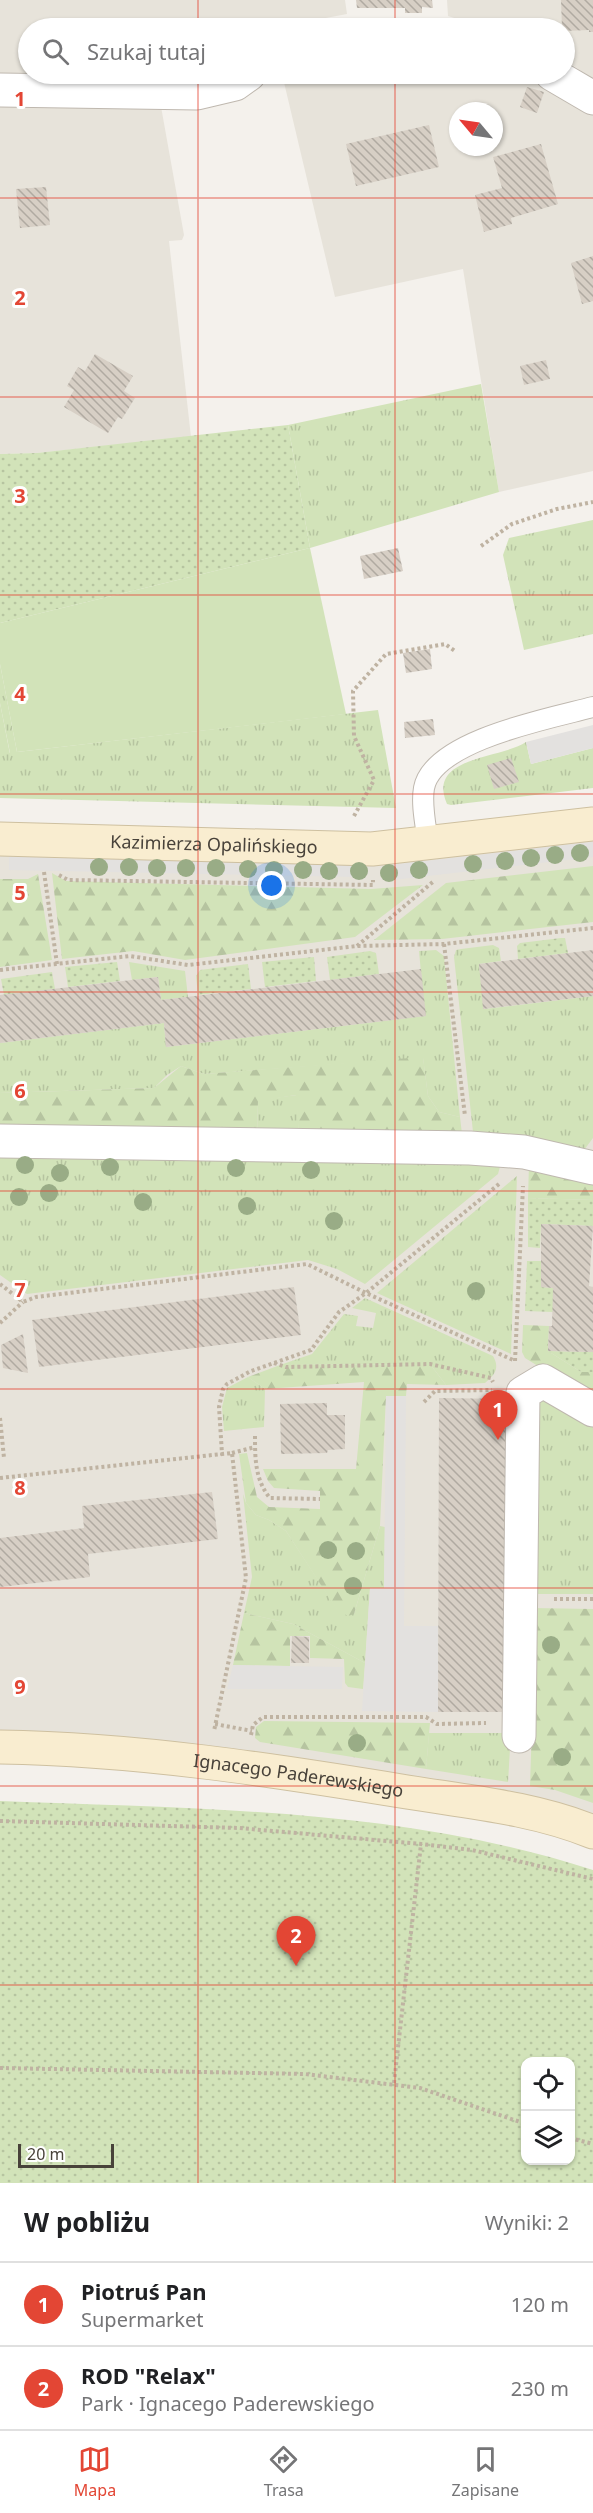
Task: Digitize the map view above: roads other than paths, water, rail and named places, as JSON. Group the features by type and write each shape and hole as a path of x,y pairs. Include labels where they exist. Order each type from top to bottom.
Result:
{"street":[{"path":"0,90 197,93 235,84"},
{"path":"569,84 593,98"},
{"name":"Kazimierza Opalińskiego","path":"0,839 372,849 593,824"},
{"path":"0,1141 470,1148 524,1152 593,1168"},
{"path":"519,1729 523,1393 543,1382 593,1410"},
{"name":"Ignacego Paderewskiego","path":"0,1747 89,1750 312,1776 518,1810 566,1822 593,1832"}],"lane":[{"path":"428,843 424,789 434,767 442,759 522,725 593,707"}],"place":[{"name":"Piotruś Pan","path":"498,1440"},
{"name":"ROD \"Relax\"","path":"296,1966"}]}
